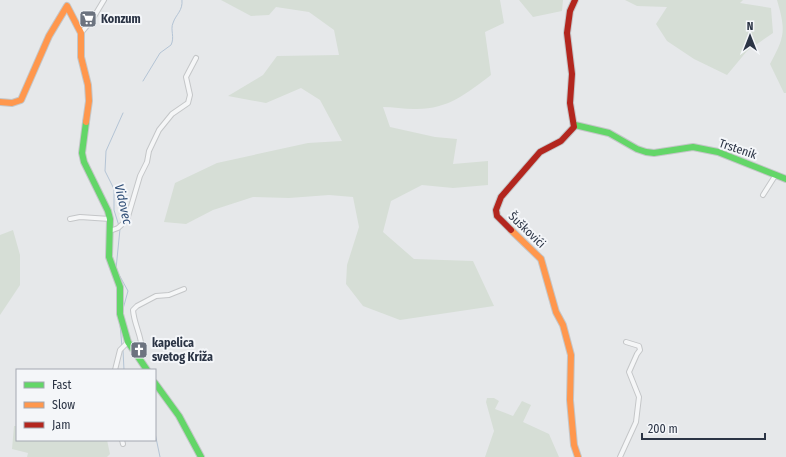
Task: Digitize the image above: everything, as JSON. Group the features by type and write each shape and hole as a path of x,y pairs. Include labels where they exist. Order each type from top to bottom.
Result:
{"street":[{"path":"81,33 92,20 104,0"},
{"path":"575,0 569,16 567,33 572,74 570,103 575,125"},
{"path":"66,3 81,33 81,57 88,85 90,101 82,153 88,172 108,211 110,219 110,257 120,287 121,316 128,342 146,369"},
{"path":"0,102 21,100 66,3"},
{"path":"110,231 120,228 130,214 149,151 159,130 172,114 188,103 190,95 186,77 196,58"},
{"name":"Trstenik","path":"575,125 609,133 637,149 646,152 654,153 693,147 739,159 775,176 786,179"},
{"name":"Šuškovići","path":"575,125 561,140 540,152 501,196 496,210 497,216 506,226 524,241 541,259 556,312 563,325 571,355 572,370 570,400 574,445 578,457"},
{"path":"763,195 775,176"},
{"path":"70,219 80,217 110,219"},
{"path":"138,356 142,353 142,343 135,324 133,310 137,306 156,296 169,295 184,289"},
{"path":"115,369 120,350 128,342"},
{"path":"620,457 636,422 639,397 629,372 636,354 640,350 639,346 626,342"},
{"path":"156,384 179,416 201,457"}],"shaded area":[{"path":"221,0 500,0 504,23 485,32 491,75 456,100 436,107 414,109 383,107 390,127 435,137 457,139 453,164 488,161 488,185 453,188 422,185 391,201 383,232 414,259 473,261 494,306 400,320 363,306 346,284 347,265 359,227 353,197 329,195 289,198 253,197 213,210 186,224 164,222 175,183 217,163 308,143 342,141 320,100 301,88 266,103 228,96 263,75 277,56 339,55 334,30 309,12 276,7 269,15 251,16"},
{"path":"519,0 563,0 562,11 533,17"},
{"path":"625,0 743,0 740,3 771,8 773,33 747,51 727,75 694,59 667,41 656,24 667,7 637,6"},
{"path":"777,0 786,0 786,93 784,93 770,64 779,47 783,26"},
{"path":"13,230 20,255 20,285 0,315 0,235"},
{"path":"487,398 494,398 499,401 495,409 513,416 522,401 531,405 523,422 549,434 559,457 485,457 494,431 486,402"},
{"path":"14,426 16,426 16,441 107,441 110,454 107,457 27,457 28,453 12,449"}],"waterway":[{"name":"Vidovec","path":"143,81 160,53 171,45 173,39 172,26 180,10 182,0"},
{"name":"Vidovec","path":"119,226 114,210 114,189 105,171 106,151 123,113"},
{"name":"Vidovec","path":"120,229 116,269 128,291 123,309"},
{"name":"Vidovec","path":"120,324 122,347"},
{"name":"Vidovec","path":"123,350 124,369"},
{"name":"Vidovec","path":"156,438 160,457"}],"traffic: fast":[{"path":"86,122 82,153 84,162 108,211 110,219 109,257 120,287 120,314 128,342 146,369"},
{"path":"575,125 609,133 637,149 646,152 654,153 693,147 718,152 786,179"},
{"path":"156,384 179,416 201,457"}],"traffic: slow":[{"path":"0,102 12,103 21,100 49,36 67,6 81,33 81,57 88,85 89,101 86,122"},
{"path":"511,230 541,259 556,312 563,325 571,355 570,400 574,445 578,457"}],"traffic: jam":[{"path":"511,230 497,216 496,210 501,197 540,152 561,141 574,127 570,103 572,74 567,33 570,11 575,0"}],"place":[{"name":"Konzum","path":"88,19"},
{"name":"kapelica svetog Križa","path":"139,350"}]}
